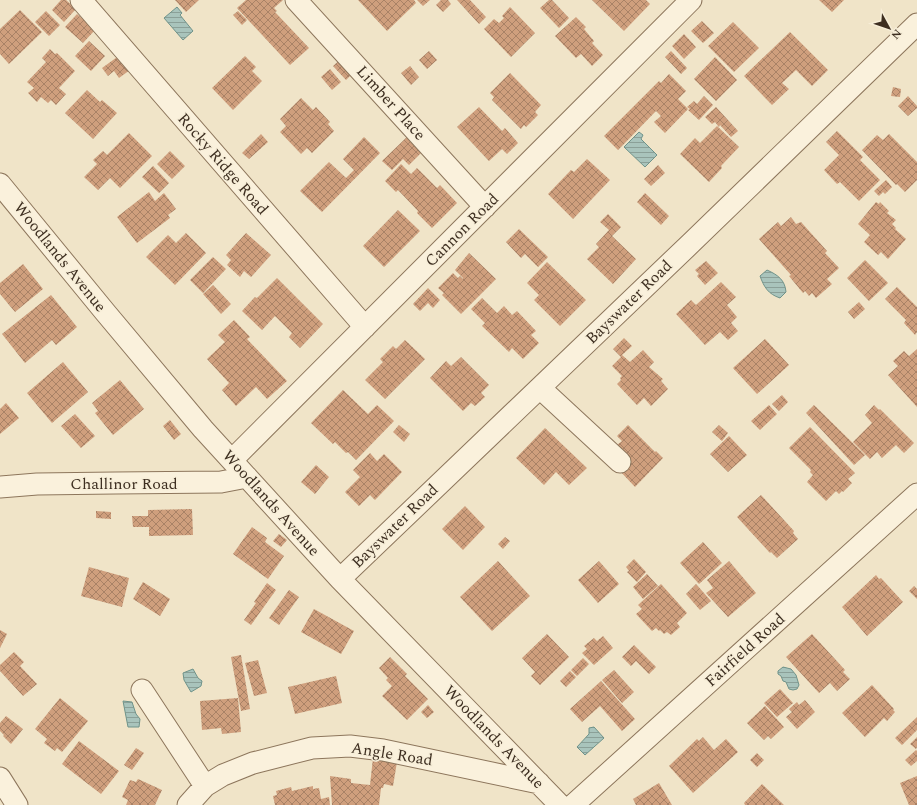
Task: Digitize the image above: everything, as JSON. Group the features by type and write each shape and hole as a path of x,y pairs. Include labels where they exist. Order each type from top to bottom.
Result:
{"street":[{"name":"Rocky Ridge Road","path":"81,0 365,327"},
{"name":"Limber Place","path":"296,0 485,207"},
{"name":"Cannon Road","path":"232,460 692,0"},
{"name":"Bayswater Road","path":"340,579 917,24"},
{"name":"Woodlands Avenue","path":"0,184 104,312 203,429 340,579 560,805"},
{"path":"540,388 620,462"},
{"name":"Challinor Road","path":"0,487 37,484 199,483 221,482 247,477"},
{"name":"Fairfield Road","path":"573,805 917,494"},
{"path":"142,690 205,786"},
{"name":"Angle Road","path":"188,805 205,786 223,775 253,763 312,748 350,746 383,750 539,783"},
{"path":"0,778 17,805"}],"water":[{"path":"177,7 182,13 180,15 193,31 183,40 164,18"},
{"path":"639,132 643,135 641,139 657,155 645,167 624,147"},
{"path":"767,270 778,276 784,284 786,292 780,298 769,292 763,284 760,276"},
{"path":"783,667 791,669 796,675 799,685 797,689 789,689 786,682 783,681 781,676 778,674 778,671"},
{"path":"193,669 198,678 202,681 201,686 191,692 184,680 183,673"},
{"path":"123,701 132,702 136,714 140,719 139,727 128,727"},
{"path":"594,727 604,738 585,755 577,747 589,734 589,728"}],"building":[{"path":"61,0 66,0 76,9 64,22 52,10"},
{"path":"175,0 199,0 186,12"},
{"path":"246,0 283,0 274,8 277,11 275,12 309,48 290,65 237,8"},
{"path":"358,0 414,0 416,3 387,31"},
{"path":"417,0 430,0 423,6"},
{"path":"441,0 448,0 451,4 443,12 436,5"},
{"path":"457,0 470,0 486,17 479,24"},
{"path":"549,0 552,0 569,18 559,28 540,8"},
{"path":"592,0 646,0 650,4 624,31"},
{"path":"819,0 844,0 832,12"},
{"path":"510,7 535,33 511,57 484,29 494,19 499,23 504,18 502,16"},
{"path":"20,10 42,32 9,64 0,54 0,29"},
{"path":"46,11 60,25 49,36 35,22"},
{"path":"238,11 247,20 242,25 233,15"},
{"path":"77,14 95,30 83,43 65,27"},
{"path":"576,17 586,27 584,29 594,41 592,43 603,55 592,66 581,54 576,58 555,36"},
{"path":"702,21 714,33 703,43 691,31"},
{"path":"733,22 759,48 734,72 708,46"},
{"path":"790,32 828,70 812,86 796,70 782,83 789,89 772,105 744,76"},
{"path":"684,34 696,47 684,59 672,46"},
{"path":"89,41 105,56 91,71 75,56"},
{"path":"50,49 55,54 57,53 75,71 59,88 66,94 56,105 51,100 48,103 41,97 37,102 28,93 34,88 27,82 46,62 42,58"},
{"path":"429,51 437,60 427,69 419,60"},
{"path":"671,51 687,68 681,74 665,57"},
{"path":"120,55 130,70 119,78 114,71 108,76 102,68"},
{"path":"245,56 256,67 252,71 262,81 233,110 212,88"},
{"path":"715,57 737,80 716,101 694,79"},
{"path":"342,58 352,74 346,80 333,66"},
{"path":"410,66 419,77 411,85 401,73"},
{"path":"330,69 341,82 332,90 321,77"},
{"path":"510,73 541,105 535,112 538,115 526,127 524,125 521,129 492,100 494,97 490,93"},
{"path":"669,74 686,91 678,99 688,109 665,133 654,122 661,116 656,111 618,150 604,136 659,81 661,83"},
{"path":"893,87 901,89 900,97 891,96"},
{"path":"87,90 100,102 102,100 117,113 93,139 65,113"},
{"path":"704,96 713,105 699,120 688,110 690,109 687,107 694,101 697,104"},
{"path":"908,96 917,108 908,116 898,106"},
{"path":"301,98 313,110 316,107 330,122 328,124 334,131 312,153 307,148 301,154 280,132 286,126 280,119"},
{"path":"479,107 502,131 505,128 518,143 507,154 502,149 489,161 457,127"},
{"path":"716,107 738,131 731,137 720,125 719,127 715,122 712,124 705,117"},
{"path":"717,126 739,147 721,166 722,168 709,182 680,154 695,138 700,143"},
{"path":"837,131 863,157 860,160 880,180 859,201 840,182 837,184 824,170 839,155 826,142"},
{"path":"129,133 152,156 120,188 110,178 98,190 84,177 97,164 93,160 103,151 107,155"},
{"path":"261,134 268,142 249,159 242,153"},
{"path":"889,134 917,162 917,180 905,192 897,184 896,185 862,150 877,135 883,140"},
{"path":"408,136 423,151 409,165 403,159 392,170 382,161"},
{"path":"364,137 380,153 322,212 300,191 329,162 346,178 354,170 343,159"},
{"path":"170,151 185,166 172,179 157,164"},
{"path":"587,159 610,180 573,219 548,194 571,170 574,172"},
{"path":"401,164 411,174 417,168 437,188 440,185 457,203 432,228 398,190 396,192 385,181"},
{"path":"658,165 665,173 651,186 644,179"},
{"path":"153,166 169,183 159,193 142,177"},
{"path":"886,180 892,187 885,194 883,192 879,196 874,191"},
{"path":"149,192 155,201 164,193 176,209 168,215 170,218 137,243 117,217"},
{"path":"645,193 669,216 661,225 637,202"},
{"path":"876,202 879,204 880,202 889,211 887,213 896,220 892,224 896,228 895,229 906,239 888,259 881,252 878,255 864,242 870,235 858,224"},
{"path":"398,210 420,231 384,267 363,246"},
{"path":"608,214 621,227 612,236 636,259 613,284 587,259 599,247 596,244 609,230 600,222"},
{"path":"791,217 796,224 801,222 827,251 825,253 839,268 827,279 832,284 816,298 812,293 809,296 805,291 803,293 789,276 791,275 759,239 778,222 781,226"},
{"path":"519,229 548,257 538,267 525,254 521,258 506,242"},
{"path":"186,233 206,253 175,285 146,257 168,235 176,243"},
{"path":"246,233 271,255 251,277 244,271 240,277 227,265 231,260 226,255"},
{"path":"469,253 496,279 461,314 442,295 444,293 438,288 453,273 458,278 460,276 463,279 455,270"},
{"path":"213,257 226,269 203,293 190,280"},
{"path":"865,260 888,283 869,301 847,278"},
{"path":"706,261 718,273 705,285 697,276 699,274 695,270"},
{"path":"547,262 586,300 560,326 534,300 539,295 527,283"},
{"path":"23,264 43,289 15,312 0,294 0,283"},
{"path":"277,278 323,324 300,348 289,337 292,333 275,316 262,330 242,311 255,297 257,298"},
{"path":"721,282 736,297 727,305 737,317 731,323 738,331 728,340 720,332 705,345 676,314 691,300 696,305"},
{"path":"213,285 231,304 221,314 203,294"},
{"path":"897,287 917,307 917,332 915,335 904,323 906,320 885,299"},
{"path":"428,288 440,300 433,308 428,303 420,311 413,304"},
{"path":"51,295 77,327 56,345 52,340 25,363 2,334"},
{"path":"482,298 497,313 504,306 512,315 517,311 536,331 531,335 539,343 523,359 512,348 509,352 482,326 485,323 471,309"},
{"path":"859,302 865,309 854,319 848,312"},
{"path":"234,320 250,337 247,339 287,381 267,399 256,387 236,406 222,390 229,383 207,359 225,342 218,335"},
{"path":"624,338 632,346 622,355 630,362 643,350 654,362 649,367 663,379 661,381 668,389 651,406 644,398 637,405 617,384 621,380 620,378 622,376 612,366 621,357 613,349"},
{"path":"765,339 789,365 757,394 733,368"},
{"path":"405,340 425,359 385,399 365,380 383,362 380,359 393,346 396,349"},
{"path":"917,349 917,407 888,375 898,366 893,361 904,351 909,356"},
{"path":"461,357 489,385 481,393 485,397 475,406 471,403 463,411 430,378 446,361 451,366"},
{"path":"63,362 88,392 52,423 27,393"},
{"path":"120,380 144,409 113,435 95,413 98,411 92,403"},
{"path":"343,390 368,414 377,405 394,421 356,460 335,442 333,444 311,423"},
{"path":"782,395 788,402 779,411 772,404"},
{"path":"6,403 19,418 0,434 0,409"},
{"path":"769,405 777,414 760,430 751,421"},
{"path":"814,405 865,455 854,465 806,413"},
{"path":"874,405 879,410 880,409 914,443 904,453 896,445 882,458 877,452 870,459 853,442 872,423 865,415"},
{"path":"75,414 95,436 81,448 61,426"},
{"path":"170,420 181,434 174,440 163,426"},
{"path":"399,425 410,434 404,442 393,432"},
{"path":"628,425 663,458 635,487 619,470 630,459 617,445 622,441 617,436"},
{"path":"719,425 728,433 722,441 712,432"},
{"path":"810,427 855,473 848,479 852,483 843,492 842,491 839,494 836,491 826,501 807,482 813,475 810,472 811,470 789,448"},
{"path":"545,428 587,468 569,485 556,472 544,485 516,458"},
{"path":"729,436 747,455 728,472 710,454"},
{"path":"370,453 377,461 384,454 402,472 375,500 370,495 359,506 345,492 360,477 353,470"},
{"path":"316,465 329,477 315,494 301,482"},
{"path":"761,495 794,531 793,533 798,539 777,558 771,552 770,553 737,517"},
{"path":"465,506 485,527 463,550 442,529"},
{"path":"192,509 193,535 149,536 149,527 133,527 132,516 148,516 148,510"},
{"path":"96,511 111,512 111,519 96,518"},
{"path":"252,527 267,538 265,542 284,556 268,579 233,554"},
{"path":"279,534 287,540 281,547 273,541"},
{"path":"505,537 510,541 503,549 498,544"},
{"path":"703,542 722,563 699,584 680,563"},
{"path":"634,559 646,572 637,582 627,572 629,571 626,567"},
{"path":"498,561 530,596 492,631 460,597"},
{"path":"599,561 619,584 598,603 578,580"},
{"path":"729,561 756,593 728,617 706,593 713,588 707,580"},
{"path":"89,567 129,578 122,607 81,596"},
{"path":"647,574 658,586 643,599 633,587"},
{"path":"876,575 879,579 881,578 903,602 867,636 842,607"},
{"path":"143,582 170,599 160,616 133,599"},
{"path":"267,583 276,590 251,625 244,620 256,603 254,602"},
{"path":"661,584 687,613 677,623 680,627 671,635 667,632 664,634 656,628 652,631 636,614 642,609 638,605"},
{"path":"696,584 711,601 700,610 686,594"},
{"path":"914,586 917,589 917,599 909,591"},
{"path":"289,590 299,597 279,625 269,618"},
{"path":"314,609 354,631 341,654 301,632"},
{"path":"0,630 7,634 0,648"},
{"path":"547,634 569,657 540,685 531,676 535,672 522,658"},
{"path":"812,634 845,670 843,672 850,679 837,691 830,683 819,693 786,657"},
{"path":"603,636 613,648 594,665 582,653 587,649 584,646 594,638 597,641"},
{"path":"634,645 656,667 649,674 636,661 631,666 622,657"},
{"path":"14,652 24,662 20,666 37,684 23,696 0,671 0,665"},
{"path":"241,655 250,709 241,711 231,657"},
{"path":"390,657 407,674 405,676 428,699 407,720 382,696 392,686 386,680 388,678 379,668"},
{"path":"583,658 589,664 577,676 571,670"},
{"path":"258,660 267,693 254,696 245,663"},
{"path":"614,670 634,692 622,703 602,680"},
{"path":"570,671 576,677 566,687 560,681"},
{"path":"336,676 342,703 295,714 288,687"},
{"path":"601,681 635,719 622,731 600,706 582,722 570,709"},
{"path":"872,685 895,712 887,721 884,718 865,737 842,713"},
{"path":"780,689 793,703 777,717 764,703"},
{"path":"60,698 88,721 62,752 57,748 55,751 44,743 47,739 35,729"},
{"path":"238,698 241,732 222,734 221,728 202,730 200,701"},
{"path":"805,700 815,712 797,729 786,717 792,712 789,709 797,702 799,705"},
{"path":"428,705 434,712 427,718 421,712"},
{"path":"765,706 784,727 771,739 768,736 764,740 747,723"},
{"path":"6,716 23,729 11,744 0,731 0,723"},
{"path":"917,717 917,730 902,745 895,738"},
{"path":"703,737 714,750 726,739 738,752 693,793 669,766 697,739 699,741"},
{"path":"917,737 917,747 916,749 910,744"},
{"path":"79,741 119,771 101,794 62,764"},
{"path":"136,748 144,753 132,770 124,765"},
{"path":"916,750 917,761 911,766 905,760"},
{"path":"757,753 764,760 757,767 750,760"},
{"path":"373,758 397,762 393,786 384,784 383,788 381,788 379,805 332,805 330,776 351,779 351,783 370,785"},
{"path":"917,776 917,805 909,805 900,783"},
{"path":"138,779 162,790 155,805 126,805 128,800 122,797 130,780 136,782"},
{"path":"659,783 672,805 636,805 633,799"},
{"path":"762,784 784,805 745,805 744,803"},
{"path":"313,786 313,789 319,788 321,799 329,797 330,805 275,805 273,796 277,795 276,791 291,787 292,791"}]}
